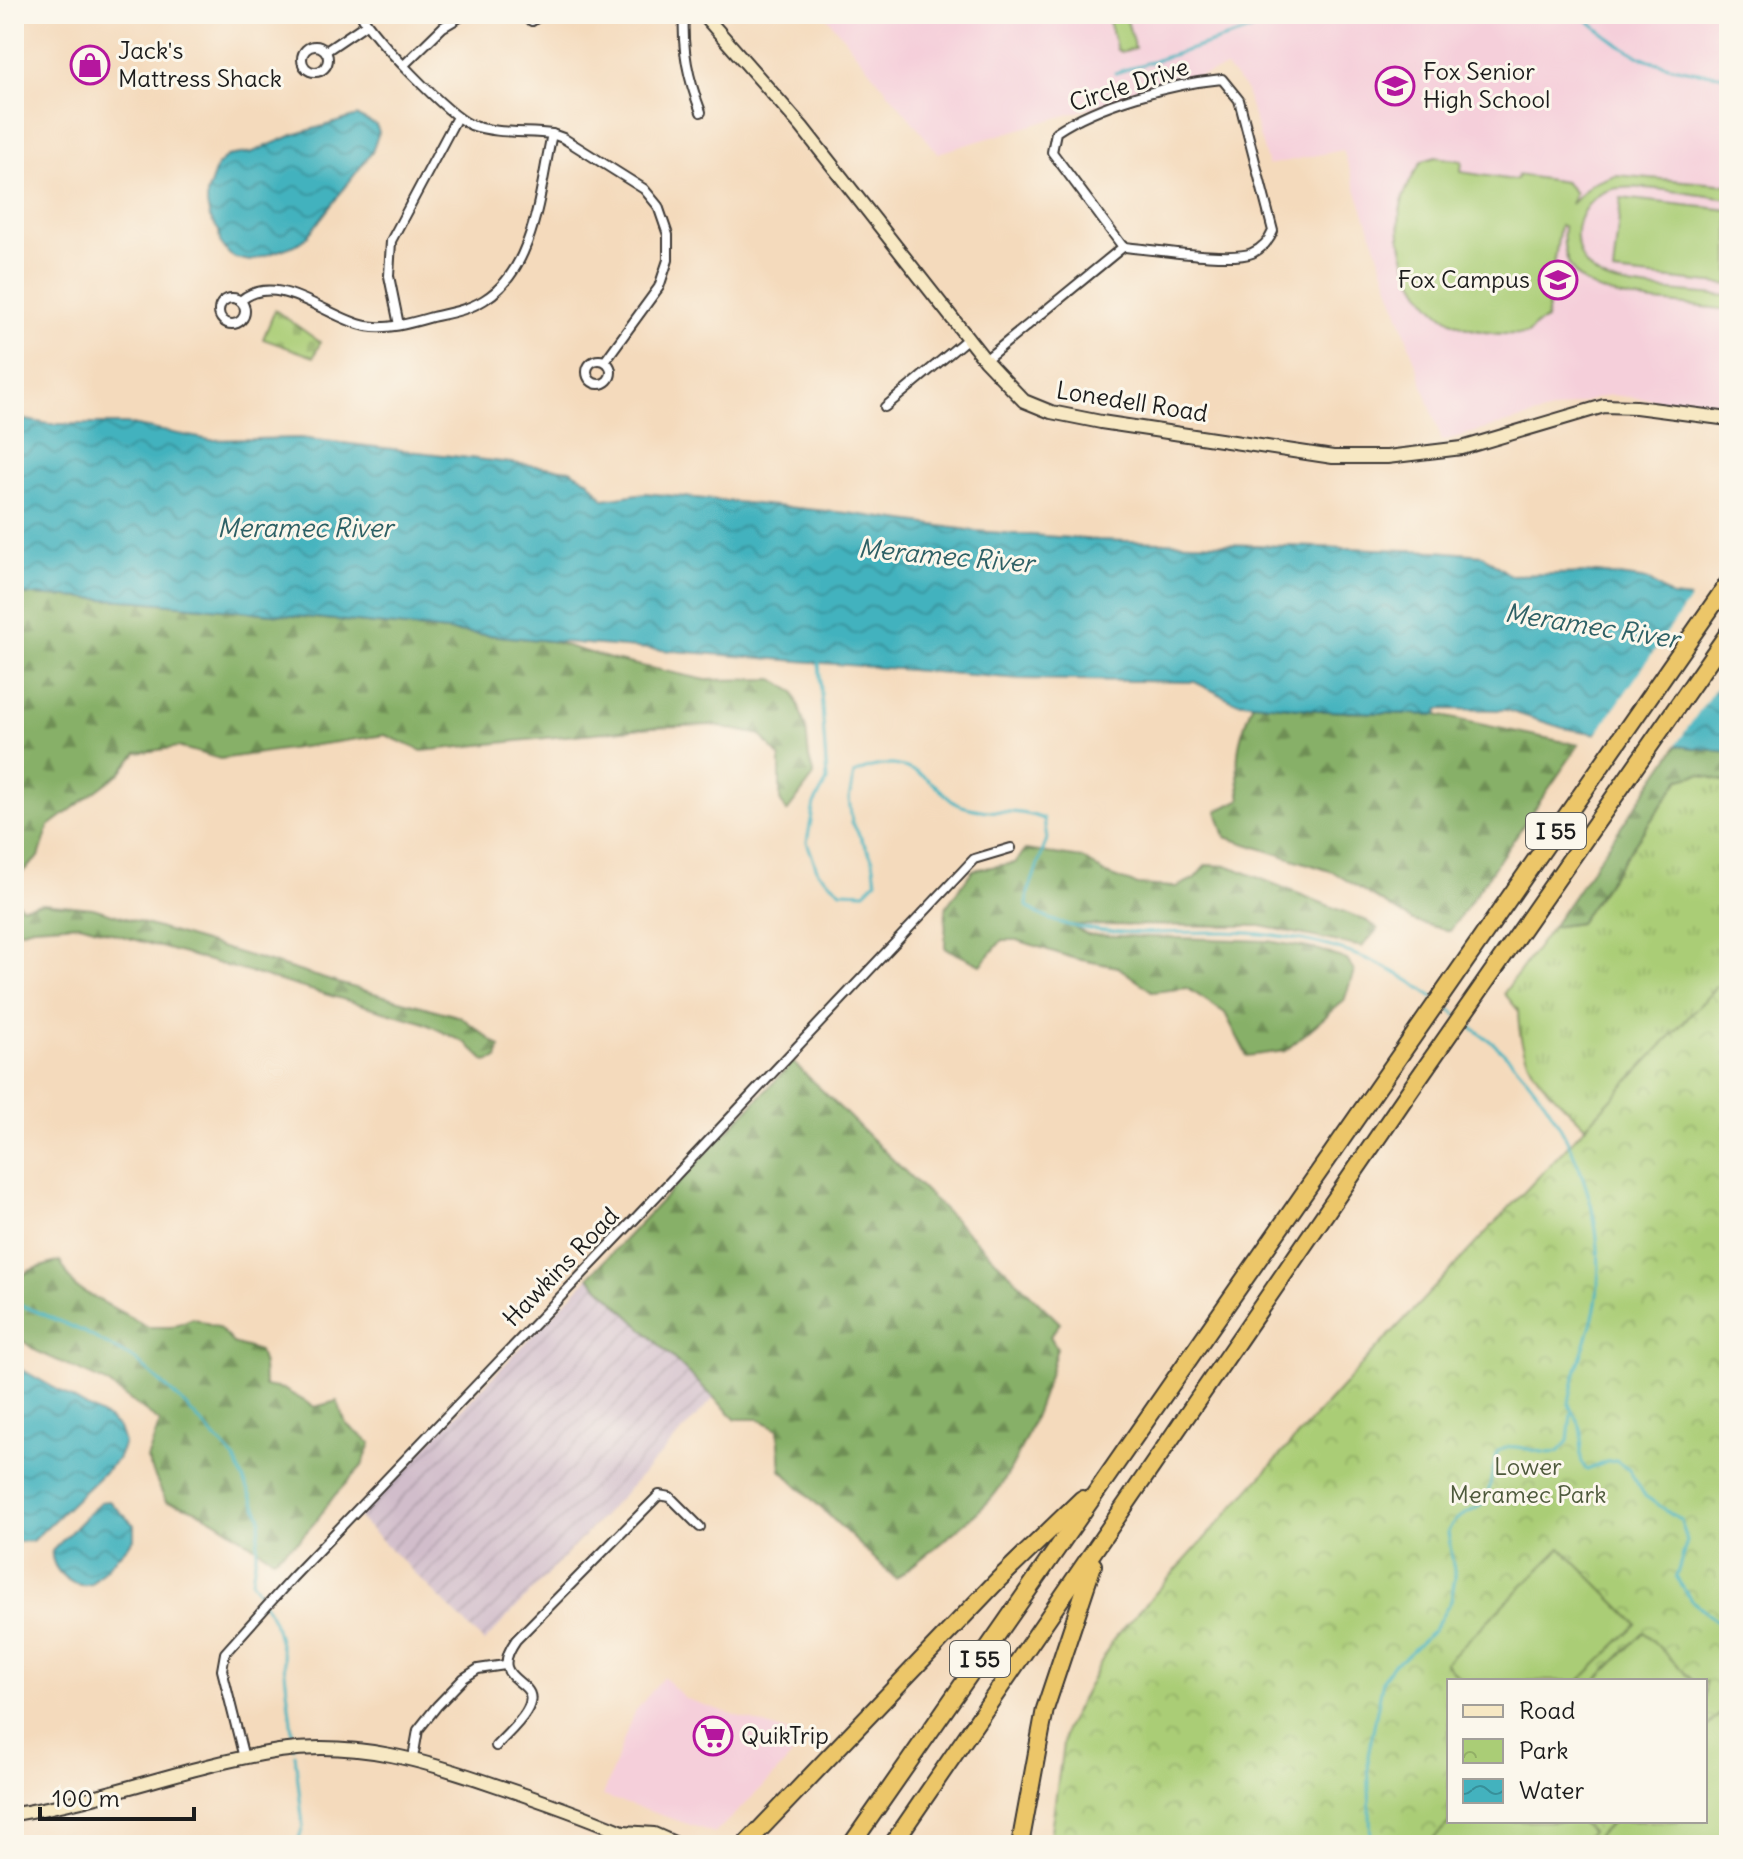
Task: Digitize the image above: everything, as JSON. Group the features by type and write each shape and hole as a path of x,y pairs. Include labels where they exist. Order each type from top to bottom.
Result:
{"highway":[{"name":"I 55","path":"851,1845 1729,582"},
{"name":"I 55","path":"892,1845 1729,632"},
{"path":"745,1845 988,1590 1109,1473"},
{"path":"1020,1845 1045,1709 1099,1547"}],"street":[{"path":"361,14 366,24 457,117 479,127 552,134 574,143 644,189 658,206 666,223 668,260 659,287 605,361"},
{"path":"405,64 443,27 465,14"},
{"path":"520,14 532,21 542,14"},
{"path":"684,14 682,43 688,78 701,112"},
{"name":"Lonedell Road","path":"703,14 802,127 985,360 1018,395 1047,411 1124,426 1333,457 1387,457 1462,448 1604,406 1729,419"},
{"path":"326,51 366,24"},
{"name":"Circle Drive","path":"1222,79 1239,100 1273,231 1268,243 1250,254 1227,256 1123,247 1052,152 1056,132 1073,121 1118,104 1189,82 1222,79"},
{"path":"399,325 389,276 391,241 457,117"},
{"path":"240,301 256,292 272,292 303,299 364,325 399,325 473,306 504,282 524,248 534,221 552,134"},
{"path":"985,360 1123,247"},
{"path":"885,407 967,339"},
{"name":"Hawkins Road","path":"244,1758 222,1670 225,1653 417,1439 974,859 1011,848"},
{"path":"496,1746 526,1712 529,1704 528,1691 505,1665 506,1656 516,1640 659,1495 670,1497 700,1527"},
{"path":"413,1758 418,1730 464,1678 478,1669 505,1665"},
{"path":"14,1814 70,1803 244,1758 282,1751 344,1748 413,1758 475,1777 623,1832 654,1834 679,1845"},
{"path":"616,1845 623,1832"},
{"path":"623,1832 640,1845"}],"shaded area":[{"name":"Fox Campus","path":"824,14 1729,14 1729,408 1610,395 1442,441 1343,150 1268,165 1245,88 1226,68 938,153"},
{"path":"589,1277 714,1398 484,1642 358,1517"},
{"path":"663,1677 686,1699 807,1739 715,1833 603,1796 633,1714"}],"green space":[{"path":"1107,14 1125,14 1135,48 1121,52 1117,50"},
{"path":"1436,157 1462,161 1461,172 1513,180 1518,175 1565,182 1575,193 1571,204 1591,184 1615,175 1729,185 1729,199 1637,188 1613,189 1598,196 1586,207 1579,222 1577,239 1584,262 1602,278 1644,288 1729,296 1729,310 1637,300 1589,286 1569,264 1564,248 1564,227 1560,225 1546,320 1528,334 1491,333 1455,323 1430,303 1420,290 1405,260 1399,227 1401,205 1411,179 1422,161"},
{"path":"1621,198 1729,210 1729,285 1613,273"},
{"path":"275,310 320,342 314,357 263,339"},
{"path":"14,594 139,601 550,641 614,660 706,680 773,679 794,692 806,729 814,776 787,812 780,800 780,758 761,735 710,725 652,727 422,751 385,735 220,759 179,747 137,753 120,773 49,826 39,857 19,875 14,884"},
{"path":"1253,703 1327,711 1437,715 1579,745 1450,931 1413,921 1333,872 1225,837 1217,811 1241,799 1238,750"},
{"path":"1677,746 1729,752 1729,783 1700,774 1680,779 1579,923 1552,927"},
{"path":"1700,774 1729,783 1729,974 1586,1127 1547,1088 1529,1063 1523,1048 1518,1010 1504,993 1552,927 1579,923 1680,779"},
{"path":"1025,850 1082,858 1106,874 1137,885 1176,887 1194,879 1206,865 1229,866 1367,921 1378,929 1362,947 1261,926 1069,925 1088,935 1268,941 1320,950 1347,960 1354,971 1344,1001 1285,1051 1247,1056 1225,1013 1187,988 1153,992 1118,967 1076,959 1017,940 1002,940 981,965 945,948 946,907 973,870 1015,863"},
{"path":"14,899 22,907 42,903 93,908 341,984 461,1017 500,1047 497,1059 486,1062 466,1043 422,1022 80,924 33,927 14,932"},
{"name":"Lower Meramec Park","path":"1729,974 1729,1705 1707,1727 1707,1679 1447,1679 1447,1823 1611,1823 1589,1845 1049,1845 1065,1730 1112,1641 1369,1357"},
{"path":"793,1062 1060,1323 1050,1336 1057,1348 1038,1408 1008,1474 986,1504 896,1579 781,1470 778,1429 759,1419 736,1419 589,1277"},
{"path":"60,1261 75,1287 148,1327 171,1327 193,1318 218,1327 233,1343 259,1351 264,1386 283,1389 315,1407 337,1401 346,1424 371,1443 362,1466 299,1540 273,1558 209,1517 166,1502 147,1459 160,1422 105,1382 36,1351 14,1334 14,1284 28,1271"},
{"path":"1561,1548 1637,1624 1581,1679 1461,1679 1445,1663"},
{"path":"1644,1632 1691,1679 1597,1679"},
{"path":"1729,1705 1729,1845 1589,1845 1611,1823 1707,1823 1707,1727"},
{"path":"1449,1823 1582,1823 1591,1832 1578,1845 1426,1845"}],"water":[{"path":"357,116 376,125 379,132 372,152 306,238 250,261 229,254 220,242 219,231 210,218 207,205 207,194 217,166 227,156 253,152 293,135"},
{"name":"Meramec River","path":"14,418 49,424 126,424 210,440 300,438 570,470 589,481 604,499 645,493 847,513 976,531 1098,540 1437,551 1482,555 1510,575 1597,573 1648,580 1672,597 1729,603 1729,752 1563,728 1506,710 1439,709 1437,715 1327,711 1234,701 1195,682 1021,679 550,641 139,601 14,594"},
{"path":"14,1365 108,1419 119,1428 124,1443 117,1460 32,1541 14,1542"},
{"path":"109,1501 134,1525 134,1539 91,1584 70,1581 54,1565 52,1551 100,1502"}],"pier":[{"path":"1693,595 1729,599 1729,668 1673,749 1594,738"}],"waterway":[{"path":"1283,20 1300,14"},
{"path":"1581,14 1615,42 1648,60 1684,70 1729,76"},
{"path":"1256,28 1280,21"},
{"path":"1115,73 1252,30"},
{"path":"819,662 827,781 814,804 807,842 818,872 841,891 865,892 876,881 873,860 852,822 849,799 854,774 876,766 896,765 925,777 950,800 963,806 1044,819 1047,839 1028,893 1027,906 1045,917 1094,930 1254,933 1309,941 1386,968 1433,997"},
{"path":"1443,1005 1456,1015"},
{"path":"1465,1022 1503,1052 1547,1105 1565,1135 1590,1201 1597,1235 1599,1269 1596,1303 1569,1404 1581,1429 1582,1462 1587,1470 1616,1461 1629,1470 1645,1496 1681,1520 1687,1541 1676,1577 1691,1600 1729,1631"},
{"path":"14,1302 82,1331 136,1360 180,1400 234,1458 261,1518 252,1581 274,1621 283,1656 294,1747"},
{"path":"1371,1845 1368,1756 1383,1680 1392,1665 1403,1659 1433,1631 1451,1601 1455,1577 1448,1533 1451,1526 1487,1498 1497,1452 1510,1447 1558,1452 1568,1441 1571,1414"},
{"path":"295,1754 303,1826 297,1845"}],"place":[{"name":"Jack's Mattress Shack","path":"90,65"},
{"name":"Fox Senior High School","path":"1395,86"},
{"name":"Fox Campus","path":"1558,280"},
{"name":"QuikTrip","path":"713,1736"}]}
